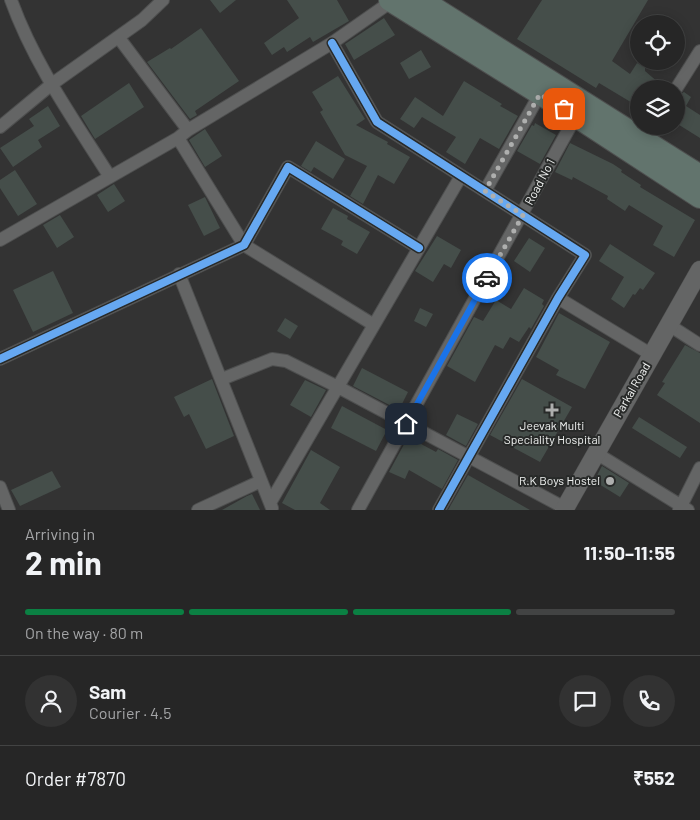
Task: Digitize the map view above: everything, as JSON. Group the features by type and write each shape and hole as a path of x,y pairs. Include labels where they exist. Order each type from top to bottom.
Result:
{"highway":[{"path":"391,1 576,116 700,197"},
{"path":"427,1 630,122"},
{"path":"650,135 700,176"}],"street":[{"path":"10,0 19,24 52,84 110,177"},
{"path":"0,128 52,84 142,20 163,0"},
{"path":"0,240 178,138 188,130 332,44 391,1"},
{"path":"119,38 188,130"},
{"path":"332,44 377,122 585,255 558,298 439,510"},
{"path":"682,80 700,51"},
{"path":"485,191 540,94"},
{"name":"Road No 1","path":"358,510 523,215 576,116"},
{"path":"178,138 244,244 374,325"},
{"path":"0,359 244,244 288,167 419,248"},
{"path":"271,506 461,176"},
{"name":"Parkal Road","path":"564,509 700,270"},
{"path":"180,274 271,506"},
{"path":"558,298 652,355"},
{"path":"669,325 700,344"},
{"path":"222,379 272,359 286,361 564,509"},
{"path":"596,453 683,509 700,468"},
{"path":"198,510 261,481"},
{"path":"2,495 9,510"}],"building":[{"path":"210,0 236,0 220,13"},
{"path":"287,0 337,0 349,21 313,42 310,37 287,52 284,47 272,55 264,43 299,18"},
{"path":"542,0 648,0 639,15 630,15 630,30 612,61 630,74 633,70 645,70 656,80 630,80 630,102 599,83 596,88 517,39"},
{"path":"384,18 395,35 354,60 345,44"},
{"path":"201,28 239,81 195,111 197,115 190,119 147,62 171,49"},
{"path":"421,50 431,67 409,79 400,63"},
{"path":"338,76 365,119 356,125 388,142 387,144 410,157 394,184 378,175 363,204 350,196 367,166 345,155 320,112 323,110 312,92"},
{"path":"464,81 518,116 499,149 480,138 465,164 446,152 456,137 422,117 414,128 400,119 415,97 443,116"},
{"path":"129,83 144,107 95,139 81,116"},
{"path":"685,93 691,97 686,106 700,115 700,138 685,129"},
{"path":"48,106 60,126 38,140 42,147 13,167 0,148 34,126 29,119"},
{"path":"535,123 556,135 540,164 517,151"},
{"path":"205,129 222,156 205,167 189,140"},
{"path":"316,141 345,159 333,179 314,167 311,172 301,166"},
{"path":"570,143 613,164 622,170 621,172 641,185 640,187 695,220 674,257 653,245 663,226 629,205 625,211 607,199 608,196 573,177 572,180 555,172"},
{"path":"15,170 37,204 18,216 0,188 0,180"},
{"path":"114,184 125,201 108,212 97,195"},
{"path":"205,197 220,228 204,236 188,205"},
{"path":"333,208 348,216 347,219 370,232 357,254 341,245 343,241 321,229"},
{"path":"60,215 74,237 57,248 43,225"},
{"path":"437,236 461,250 451,268 444,264 433,282 415,271"},
{"path":"529,238 545,248 530,272 514,261"},
{"path":"610,244 655,273 643,290 640,288 635,295 633,294 624,308 611,299 624,277 599,261"},
{"path":"53,271 73,313 33,332 13,290"},
{"path":"524,288 544,300 542,304 544,306 531,329 529,327 519,342 510,337 503,349 495,345 475,382 447,366 474,317 483,321 496,300 511,309"},
{"path":"420,308 433,314 426,327 414,321"},
{"path":"559,313 610,342 585,389 556,375 559,370 536,357"},
{"path":"285,318 298,326 290,339 277,331"},
{"path":"685,345 700,353 700,423 657,395 665,383 662,382"},
{"path":"362,368 408,392 399,410 353,386"},
{"path":"212,379 234,436 206,449 189,414 184,417 174,397"},
{"path":"522,379 572,407 540,462 490,435"},
{"path":"305,380 326,390 311,417 290,405"},
{"path":"342,406 387,430 376,451 331,428"},
{"path":"457,414 478,424 466,446 446,435"},
{"path":"639,417 687,447 680,458 632,428"},
{"path":"408,437 436,452 438,449 458,460 442,489 409,470 405,479 389,472"},
{"path":"311,450 340,467 320,503 330,510 295,510 282,503"},
{"path":"602,466 629,483 620,497 594,481"},
{"path":"52,471 61,487 20,506 11,490"},
{"path":"468,475 530,510 448,510"},
{"path":"252,494 260,510 222,510 247,496"}],"cycle path":[{"path":"332,43 377,122 585,255 558,298 439,510"},
{"path":"0,359 244,245 288,167 419,248"}],"way so far":[{"path":"487,278 523,215 485,191 540,94 564,109"}],"place":[{"name":"Jeevak Multi Speciality Hospital","path":"552,410"},
{"name":"R.K Boys Hostel","path":"610,481"}],"route":[{"path":"406,424 487,278"}]}
